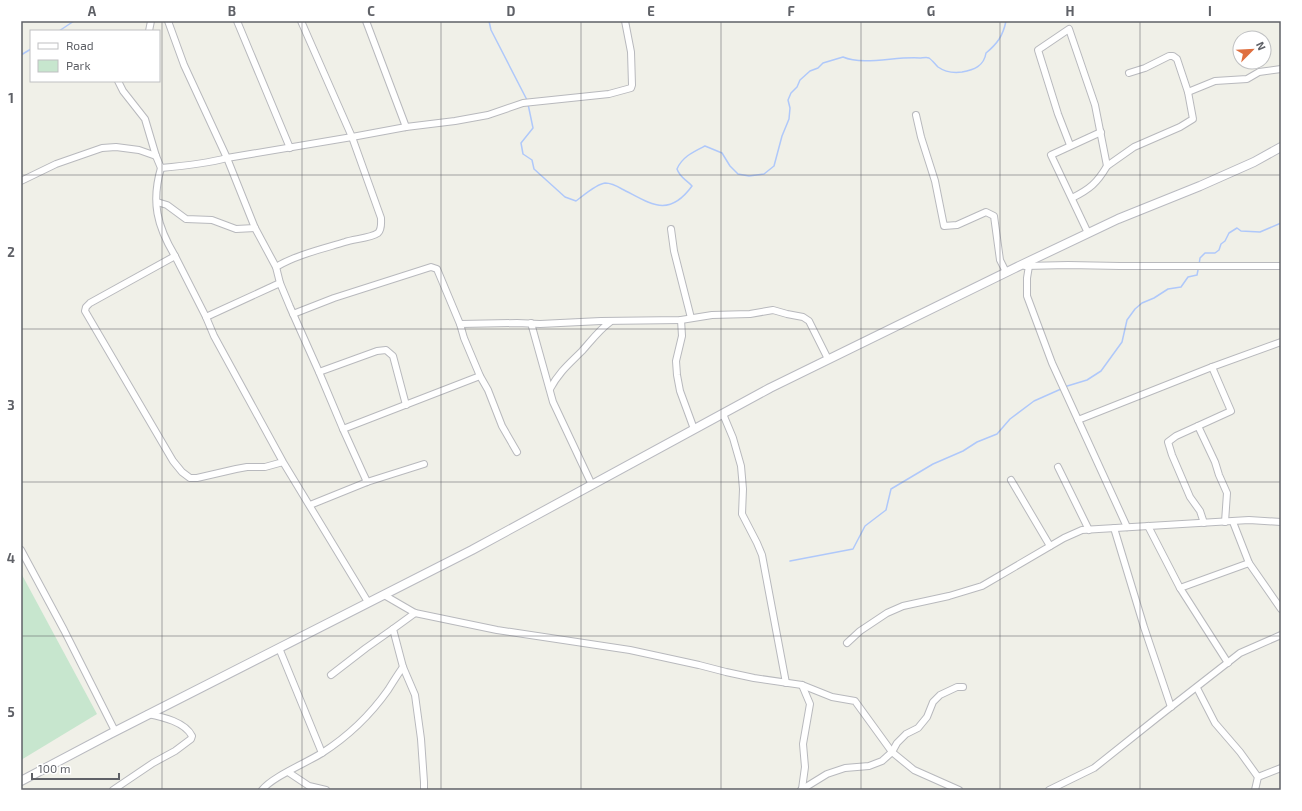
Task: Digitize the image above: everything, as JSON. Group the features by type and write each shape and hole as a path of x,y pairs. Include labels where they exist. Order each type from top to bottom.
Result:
{"main road":[{"path":"21,781 148,714 472,550 770,388 1118,218 1200,186 1241,168 1281,147"}],"street":[{"path":"168,21 184,65 227,158 255,228 276,267 280,283 367,482"},
{"path":"238,21 290,148"},
{"path":"276,267 308,254 345,242 374,235 379,232 381,227 381,218 352,137 301,21"},
{"path":"366,21 406,127"},
{"path":"161,168 214,161 406,127 455,121 488,115 523,103 609,94 631,88 631,52 624,21"},
{"path":"1070,145 1058,114 1038,50 1069,28 1095,104 1107,166"},
{"path":"1072,198 1093,186 1098,181 1107,166 1134,147 1180,127 1193,119 1188,92 1178,59 1173,56 1169,56 1145,68 1129,73"},
{"path":"1188,92 1215,81 1248,79 1259,72 1281,69"},
{"path":"118,82 123,91 145,119 161,168 156,196 160,227 165,239 206,317 214,336 283,462 368,602"},
{"path":"916,115 921,137 935,181 944,226 957,225 986,212 994,216 1000,260 1006,272"},
{"path":"1088,233 1051,155 1101,132"},
{"path":"21,181 56,164 102,148 116,146 139,150 156,156"},
{"path":"157,202 167,205 186,219 212,220 236,229 255,228"},
{"path":"670,229 691,318"},
{"path":"175,256 90,303 86,307 85,311 170,456 182,472 190,478 197,478 236,469 247,467 265,467 283,462"},
{"path":"1017,267 1068,265 1281,266"},
{"path":"1029,266 1027,296 1052,363 1127,527"},
{"path":"294,314 334,298 435,267 502,426 517,452"},
{"path":"206,317 280,283"},
{"path":"460,324 531,324 681,320 712,315 750,314 774,310 787,314 803,316 809,321 828,359"},
{"path":"681,320 682,336 676,362 677,376 680,391 694,429"},
{"path":"550,389 556,377 602,327 610,322"},
{"path":"531,324 553,402 592,485"},
{"path":"1078,420 1212,367 1281,342"},
{"path":"319,372 378,351 386,350 393,356 406,405"},
{"path":"1204,523 1200,511 1190,497 1168,442 1176,436 1231,411 1212,367"},
{"path":"343,429 480,376"},
{"path":"723,414 733,438 741,466 743,489 742,514 762,555 786,683"},
{"path":"1198,426 1216,462 1219,475 1227,493 1225,522"},
{"path":"310,505 367,482 424,464"},
{"path":"1058,467 1089,530"},
{"path":"1011,480 1050,546"},
{"path":"847,643 860,631 887,613 903,606 949,596 982,586 1050,546 1082,530 1249,520 1281,522"},
{"path":"1233,522 1249,563 1281,609"},
{"path":"1148,526 1180,588 1228,663"},
{"path":"1114,528 1171,707"},
{"path":"21,550 64,630 115,731"},
{"path":"1180,588 1249,563"},
{"path":"384,595 415,613 497,630 630,650 699,664 726,672 802,685 832,697 855,701 892,752 914,770 948,787 958,790"},
{"path":"331,675 415,613"},
{"path":"393,629 403,667 415,694 421,740 424,790"},
{"path":"1049,790 1094,768 1240,653 1281,635"},
{"path":"279,648 322,753"},
{"path":"262,790 270,782 322,753 347,734 372,710 388,690 403,667"},
{"path":"801,789 805,766 803,744 810,704 802,685"},
{"path":"801,789 827,774 845,768 869,766 882,761 892,752 897,743 906,734 918,728 927,717 933,702 940,695 957,687 963,687"},
{"path":"1197,688 1215,723 1240,752 1258,777 1255,790"},
{"path":"113,790 153,763 175,751 191,739 192,736 185,727 159,716 148,714"},
{"path":"1258,777 1281,768"},
{"path":"288,772 309,786 326,790"}],"green space":[{"path":"21,573 97,714 21,760"}],"waterway":[{"path":"60,30 74,21"},
{"path":"489,21 491,30 527,100"},
{"path":"528,104 533,128 521,143 523,154 532,160 534,169 565,197 576,201 590,190 601,184 607,183 612,184 650,203 667,205 675,202 683,196 692,186 678,172 677,169 679,165 688,155 705,146 722,153 730,166 738,174 749,176 764,174 774,166 782,136 789,119 790,108 788,100 791,93 797,87 800,80 810,71 818,68 823,63 843,57 861,61 901,58 929,58 938,67 944,70 950,72 962,72 974,69 981,64 986,53 996,43 1001,35 1006,21 1019,21"},
{"path":"21,55 30,50"},
{"path":"1199,265 1200,258 1205,253 1215,253 1219,250 1221,244 1225,241 1229,233 1237,228 1241,231 1260,232 1281,223"},
{"path":"1064,387 1087,380 1101,371 1122,342 1127,320 1135,309 1142,303 1154,298 1168,289 1181,287 1188,277 1197,275 1198,270"},
{"path":"790,561 853,549 865,526 886,510 891,489 933,464 963,451 977,442 997,434 1010,419 1034,401 1061,389"}]}
